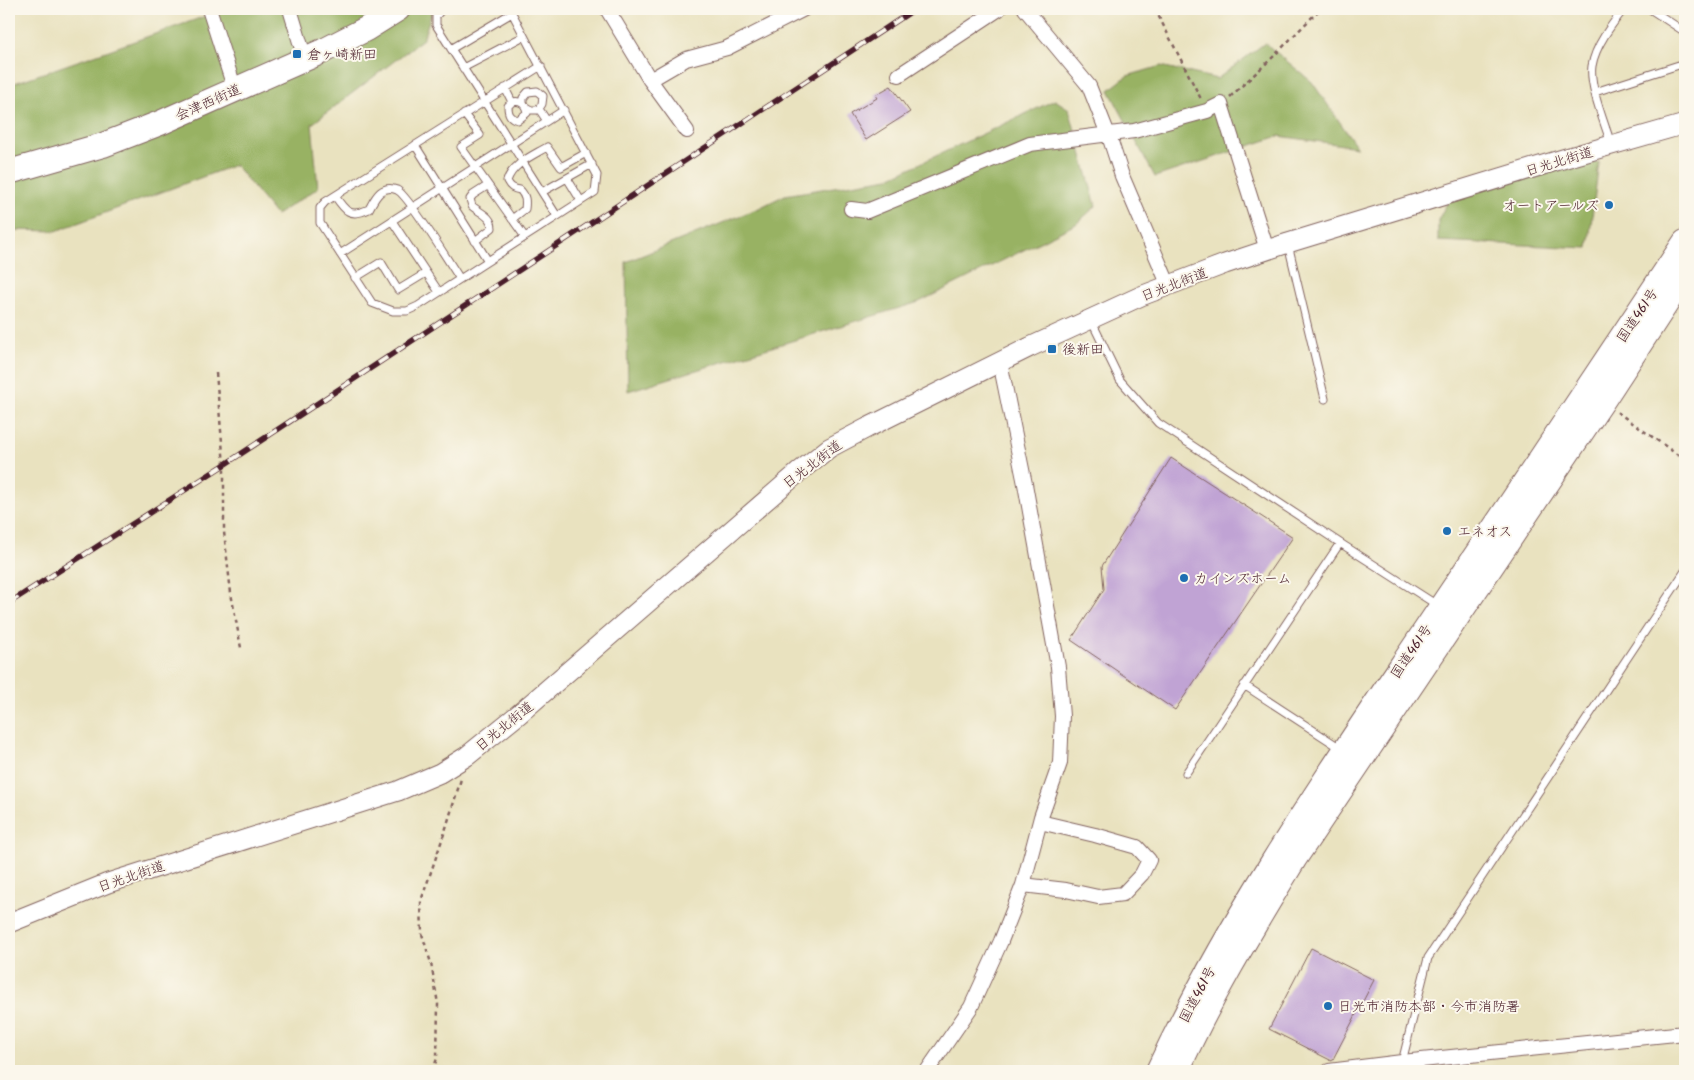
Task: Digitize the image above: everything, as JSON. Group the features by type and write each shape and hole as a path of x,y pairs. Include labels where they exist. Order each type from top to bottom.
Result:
{"highway":[{"name":"会津西街道","path":"9,172 103,145 160,123 305,59 366,29 398,9"},
{"name":"国道461号","path":"1158,1071 1186,1012 1279,851 1344,750 1685,242"},
{"name":"国道461号","path":"1177,1071 1222,982 1295,858 1602,402 1685,275"}],"street":[{"path":"209,9 236,90"},
{"path":"290,9 305,59"},
{"path":"607,9 650,80 687,131"},
{"path":"650,80 686,59 727,48 804,9"},
{"path":"899,75 999,9"},
{"path":"1025,9 1089,86 1122,176 1170,286"},
{"path":"851,209 867,211 1030,144 1134,131 1207,111 1221,104 1267,250"},
{"name":"日光北街道","path":"9,923 108,883 398,792 440,773 467,756 519,714 800,471 830,448 1000,362 1141,296 1267,250 1685,124"},
{"path":"927,1071 971,1007 1001,940 1023,885 1040,822 1060,763 1062,716 1059,676 1031,514 1000,362"},
{"path":"1023,885 1066,890 1098,897 1123,894 1142,874 1150,860 1137,846 1040,822"},
{"path":"1330,1071 1402,1066 1685,1033"}],"lane":[{"path":"442,9 436,16 436,25 557,216"},
{"path":"1612,145 1592,82 1592,65 1604,35 1624,9"},
{"path":"1650,9 1685,32"},
{"path":"451,49 511,11 598,175 595,192 407,311 392,311 372,303 320,223 320,208 325,202 540,66"},
{"path":"463,68 524,36"},
{"path":"1595,92 1685,63"},
{"path":"505,88 512,102"},
{"path":"512,102 508,106 508,112 514,119 518,120 527,113 525,105 523,98 525,94 537,91 543,96 542,104 534,110 525,105 518,101 512,102"},
{"path":"539,108 547,121"},
{"path":"340,254 564,110"},
{"path":"464,114 480,135 461,147 525,237"},
{"path":"415,145 488,261"},
{"path":"512,219 526,209 526,201 523,193 520,190 514,190 507,181 509,173 522,162 548,147 561,168 586,153"},
{"path":"542,192 592,164"},
{"path":"567,178 581,201"},
{"path":"475,241 492,228 492,222 472,206 470,199 487,186"},
{"path":"335,196 343,208 351,213 358,214 369,209 374,197 380,192 395,189 401,192 413,207 460,279"},
{"path":"392,221 439,292"},
{"path":"1288,243 1325,399"},
{"path":"355,278 381,262 398,290 426,273"},
{"path":"1091,319 1120,380 1158,423 1441,607"},
{"path":"1186,773 1340,543"},
{"path":"1402,1066 1428,958 1685,571"},
{"path":"1244,686 1344,750"}],"path":[{"path":"1155,9 1207,111"},
{"path":"1221,104 1272,58 1320,9"},
{"path":"216,373 224,465 224,532 231,593 241,648"},
{"path":"1602,402 1685,460"},
{"path":"433,1071 436,1058 438,1004 431,964 422,934 421,901 446,828 467,756"}],"green space":[{"path":"224,9 433,9 423,39 312,124 318,188 276,215 235,165 56,231 9,230 9,85"},
{"path":"1265,43 1312,82 1357,147 1279,136 1155,177 1109,90 1127,76 1161,66 1217,79"},
{"path":"1055,100 1069,109 1096,206 1076,224 919,302 628,391 626,262 759,208 785,195 889,178"},
{"path":"1599,162 1588,248 1438,241 1438,220 1451,196 1498,174"}],"building":[{"path":"891,86 910,112 866,140 850,114 877,98 875,95"},
{"name":"カインズホーム","path":"1171,458 1293,537 1175,710 1071,640 1104,589 1102,566"},
{"path":"1311,948 1374,980 1332,1061 1269,1029"}],"railway":[{"path":"9,603 224,465 915,9"}],"place":[{"name":"倉ヶ崎新田","path":"297,54"},
{"name":"オートアールズ","path":"1609,205"},
{"name":"後新田","path":"1052,349"},
{"name":"エネオス","path":"1447,531"},
{"name":"カインズホーム","path":"1184,578"},
{"name":"日光市消防本部・今市消防署","path":"1328,1006"}]}
